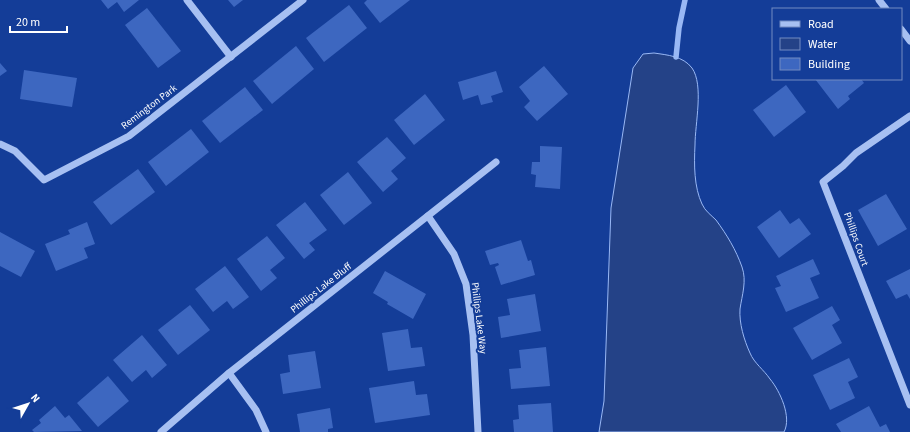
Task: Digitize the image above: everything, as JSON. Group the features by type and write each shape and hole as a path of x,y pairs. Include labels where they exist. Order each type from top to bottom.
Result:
{"street":[{"path":"187,0 231,57"},
{"name":"Remington Park","path":"0,144 15,151 44,180 129,136 303,0"},
{"path":"879,0 885,8"},
{"path":"902,30 910,41"},
{"name":"Phillips Court","path":"910,116 856,153 844,166 823,182 835,209 850,256 910,405"},
{"name":"Phillips Lake Bluff","path":"161,432 230,373 496,162"},
{"name":"Phillips Lake Way","path":"428,216 454,254 466,284 473,335 478,432"},
{"path":"230,373 256,410 266,432"}],"water":[{"path":"643,54 664,54 684,61 692,68 696,75 698,84 698,105 695,136 697,190 703,206 724,231 740,261 744,278 740,309 742,331 752,357 774,384 784,404 787,419 784,432 599,432 604,401 611,208 633,68"}],"building":[{"path":"101,0 139,0 124,12 117,2 108,9"},
{"path":"228,0 243,0 234,7"},
{"path":"367,0 410,0 380,23 364,3"},
{"path":"349,5 367,28 324,62 306,38"},
{"path":"147,8 181,51 158,68 125,25"},
{"path":"296,46 314,69 272,104 253,81"},
{"path":"0,63 7,71 0,76"},
{"path":"544,66 568,94 537,121 524,107 530,101 519,87"},
{"path":"24,70 77,78 72,107 20,99"},
{"path":"496,71 503,92 491,96 493,102 481,105 478,95 463,100 458,82"},
{"path":"816,80 862,80 864,83 848,96 850,99 838,109"},
{"path":"786,85 806,112 774,137 753,110"},
{"path":"245,87 263,110 220,143 202,121"},
{"path":"425,94 445,120 414,145 394,120"},
{"path":"191,129 209,152 166,186 148,162"},
{"path":"387,137 406,158 391,171 398,179 383,192 357,162"},
{"path":"540,146 562,147 560,189 535,187 536,175 531,174 532,162 540,162"},
{"path":"138,169 155,192 111,225 93,202"},
{"path":"348,172 372,203 344,225 320,195"},
{"path":"886,194 907,229 878,246 858,210"},
{"path":"305,202 327,230 309,243 315,250 304,259 276,225"},
{"path":"780,210 790,224 799,218 811,234 779,258 757,227"},
{"path":"87,222 95,244 84,248 88,258 56,271 45,244 70,234 68,230"},
{"path":"0,232 35,251 21,277 0,266"},
{"path":"267,236 285,258 270,270 277,278 261,291 237,259"},
{"path":"521,240 528,261 531,260 535,275 501,285 495,267 499,265 498,263 490,265 485,251"},
{"path":"813,259 820,274 810,278 819,298 786,312 775,288 781,286 776,276"},
{"path":"225,266 249,297 233,309 227,301 213,312 195,289"},
{"path":"910,269 910,299 907,294 896,299 886,281"},
{"path":"385,271 426,294 413,319 387,304 388,302 373,293"},
{"path":"535,294 541,331 501,338 498,317 510,315 507,299"},
{"path":"190,305 210,330 178,355 158,330"},
{"path":"832,306 840,320 832,325 842,343 812,360 793,328"},
{"path":"408,329 411,348 422,347 425,366 388,371 382,333"},
{"path":"142,335 167,365 152,378 146,370 132,382 113,360"},
{"path":"546,347 550,386 511,389 509,369 521,368 519,350"},
{"path":"315,351 321,388 283,394 280,374 290,372 288,355"},
{"path":"849,358 858,377 848,382 855,398 830,410 813,375"},
{"path":"108,376 129,401 98,427 77,403"},
{"path":"414,381 416,395 427,394 430,415 375,423 369,388"},
{"path":"551,403 553,432 514,432 513,420 519,419 518,405"},
{"path":"55,406 65,418 69,415 82,431 34,432 32,430 41,423 39,420"},
{"path":"869,406 880,427 886,424 890,432 841,432 836,424"},
{"path":"330,408 333,428 328,429 328,432 300,432 297,414"}],"waterway":[{"path":"676,57 679,28 685,0"}]}
